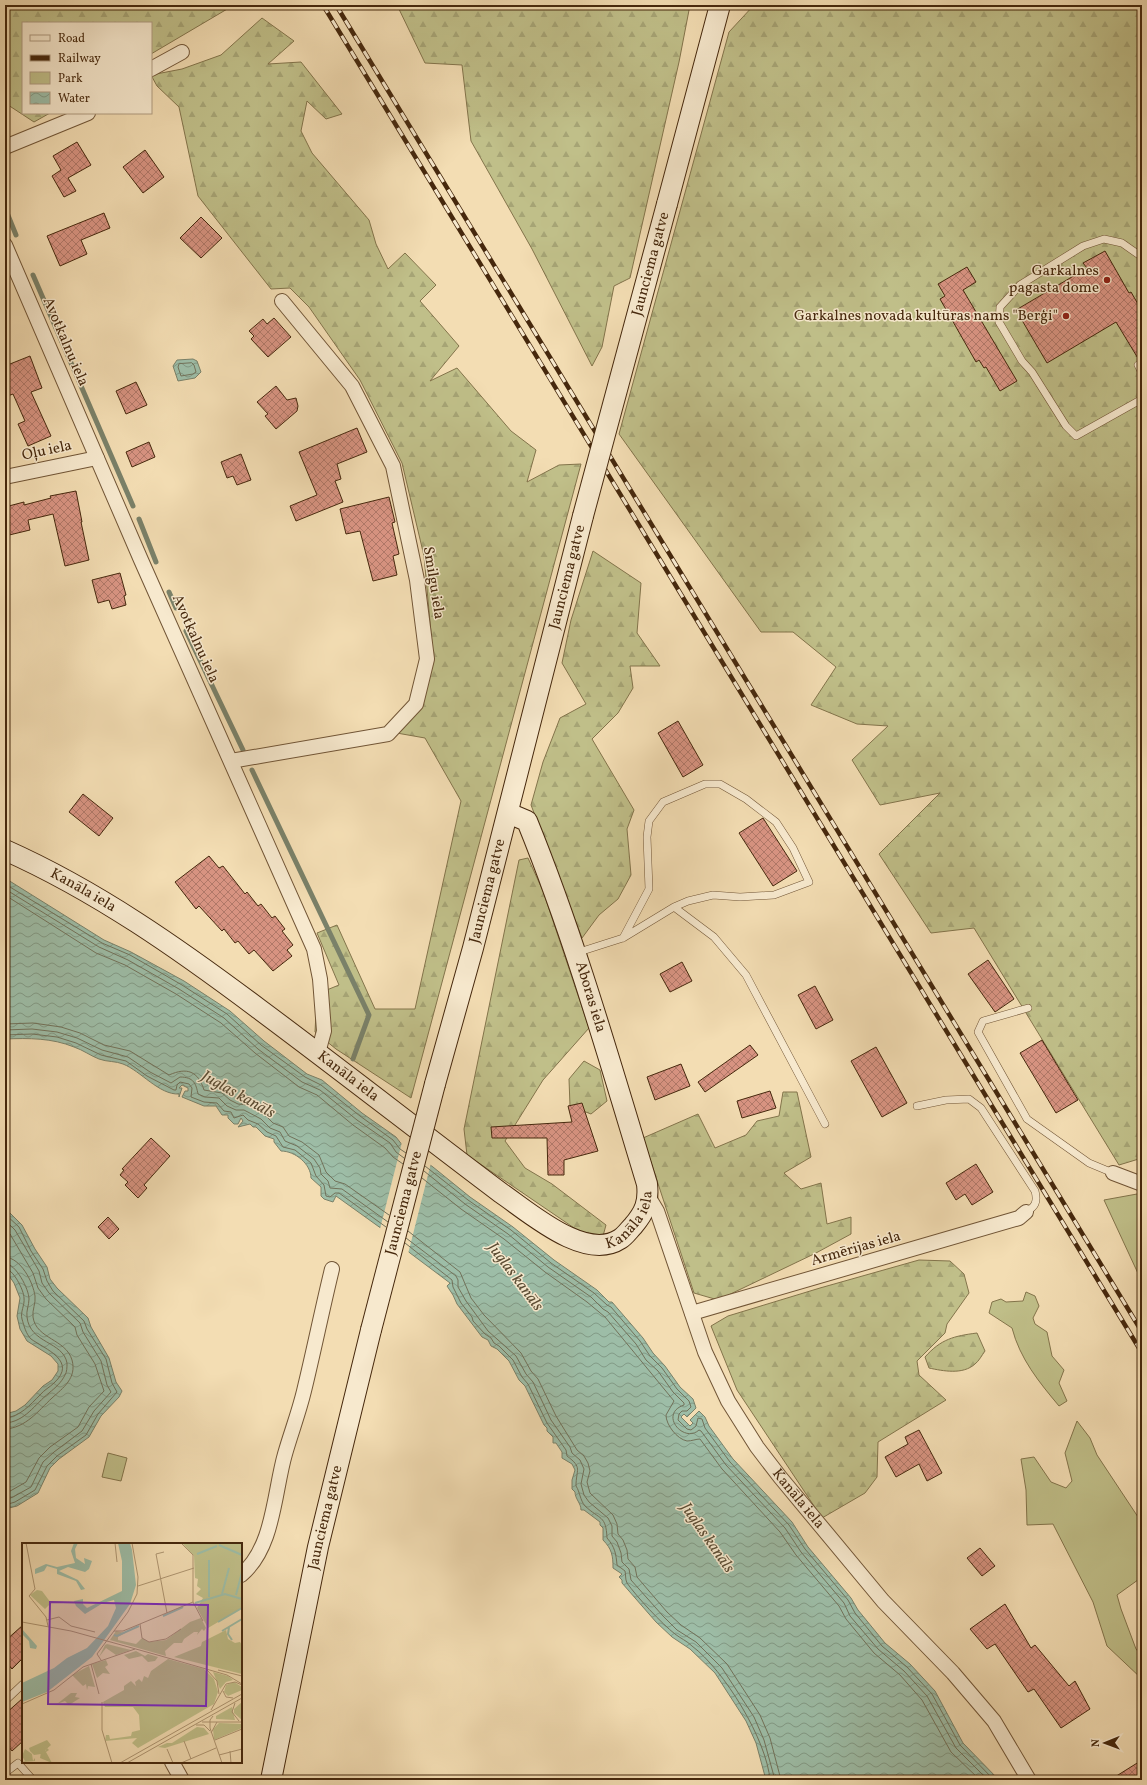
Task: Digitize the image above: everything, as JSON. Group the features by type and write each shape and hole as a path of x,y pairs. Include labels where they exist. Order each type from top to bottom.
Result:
{"main road":[{"path":"705,5 707,52"},
{"name":"Jaunciema gatve","path":"271,1780 318,1547 371,1330 508,813 583,516 720,5"},
{"path":"707,52 732,5"},
{"name":"Aboras iela","path":"508,813 527,821 576,953 647,1184 648,1196"},
{"name":"Kanāla iela","path":"5,850 51,871 95,896 206,970 318,1053 501,1193 547,1225 575,1241 590,1244 606,1244 620,1239 642,1214 648,1196"}],"street":[{"path":"152,68 182,52"},
{"path":"5,147 86,114"},
{"name":"Avotkalnu iela","path":"5,245 97,458 314,949 320,979 324,1031 318,1053"},
{"name":"Smilgu iela","path":"231,761 388,734 416,704 427,659 417,580 394,466 352,386 282,301"},
{"name":"Oļu iela","path":"5,477 97,458"},
{"path":"1113,1173 1142,1184"},
{"name":"Kanāla iela","path":"648,1196 657,1211 705,1352 725,1394 757,1447 883,1601 953,1673 994,1721 1029,1780"},
{"name":"Armērijas iela","path":"692,1313 957,1238 1019,1218 1026,1212"},
{"path":"242,1574 262,1548 273,1511 284,1456 304,1393 316,1343 321,1310 332,1269"},
{"path":"173,1763 182,1780"}],"lane":[{"path":"1142,257 1122,243 1104,239 1083,246 1020,285 1000,308 999,322 1022,361 1032,372 1066,426 1076,436 1142,399"},
{"path":"1138,365 1142,373"},
{"path":"576,953 623,938 674,907 688,901 713,895 774,895 809,882 793,848 776,822 746,800 720,784 705,784 663,802 649,821 649,889 623,938"},
{"path":"674,907 714,937 746,975 825,1124"},
{"path":"1028,1008 983,1021 978,1032 1027,1119 1089,1163 1113,1173"},
{"path":"917,1106 946,1100 969,1099 981,1108 1035,1192 1037,1198 1034,1207 1026,1212"},
{"path":"5,1701 22,1685"},
{"path":"6,1771 18,1763 33,1780"}],"green space":[{"path":"5,5 234,5 152,53 152,22 22,22 22,114 48,114 34,122 5,103"},
{"path":"397,5 690,5 679,62 630,278 614,286 602,347 592,366 532,249 471,141 462,65 425,63"},
{"path":"754,5 1142,5 1142,1158 1119,1165 974,928 931,933 879,854 940,793 880,805 852,760 888,726 857,724 811,705 836,667 793,632 761,632 619,434 729,32"},
{"path":"262,18 294,41 268,64 301,62 342,114 326,119 307,101 301,131 312,153 369,220 376,244 388,269 405,253 436,285 420,301 459,346 430,381 457,368 511,431 536,450 527,482 559,465 581,464 411,1098 336,1049 315,1032 317,994 339,985 317,933 337,925 375,1009 415,1009 461,801 425,738 391,732 398,729 433,655 424,556 402,463 360,380 309,307 290,288 271,289 198,196 179,107 157,86 152,75 182,69 221,55"},
{"path":"593,551 641,583 637,633 660,666 630,666 633,688 618,713 592,739 634,810 627,829 631,875 618,899 599,915 582,938 531,805 543,762 560,718 586,704 562,663 571,620"},
{"path":"528,858 543,891 589,1028 543,1080 505,1141 525,1168 552,1184 606,1225 603,1236 580,1232 467,1155 464,1129 519,860"},
{"path":"584,1061 600,1070 607,1101 591,1114 570,1106 569,1079"},
{"path":"783,1092 797,1092 811,1157 784,1173 801,1189 821,1183 827,1224 851,1217 851,1234 816,1253 718,1300 694,1293 643,1138 698,1114 715,1148 746,1135 757,1121 779,1116"},
{"path":"1137,1194 1142,1195 1142,1217 1140,1218 1142,1221 1142,1282 1104,1200"},
{"path":"919,1260 950,1261 964,1274 969,1293 947,1324 945,1333 917,1361 919,1375 946,1400 878,1442 877,1477 865,1493 822,1518 737,1390 711,1326 728,1316"},
{"path":"1026,1292 1035,1296 1039,1306 1033,1318 1035,1324 1047,1332 1052,1356 1064,1370 1059,1383 1067,1401 1059,1406 1031,1370 1015,1339 1012,1328 989,1313 992,1302 1001,1299 1006,1302 1023,1301"},
{"path":"977,1333 985,1351 975,1364 965,1370 959,1371 929,1368 925,1357 942,1342 961,1335"},
{"path":"1077,1421 1090,1438 1097,1455 1142,1523 1142,1577 1117,1595 1136,1649 1142,1656 1142,1679 1107,1646 1093,1602 1053,1524 1027,1525 1026,1490 1021,1459 1034,1457 1051,1482 1066,1488 1072,1481 1065,1453"},
{"path":"108,1453 127,1458 121,1481 102,1477"}],"water":[{"path":"193,359 197,361 201,372 195,378 178,381 173,366 177,360"},
{"name":"Juglas kanāls","path":"5,880 8,880 104,940 131,952 184,981 230,1011 264,1041 307,1074 322,1080 362,1113 396,1137 403,1146 433,1167 470,1197 513,1227 554,1260 597,1290 609,1302 612,1302 643,1338 680,1387 693,1399 696,1408 687,1417 684,1414 681,1417 690,1426 693,1423 690,1420 699,1411 705,1417 709,1426 733,1459 792,1522 808,1547 851,1598 858,1610 885,1643 910,1664 935,1691 963,1743 999,1780 766,1780 756,1743 746,1721 715,1673 690,1649 672,1637 656,1622 622,1583 622,1580 619,1577 622,1574 613,1568 613,1560 608,1546 603,1540 603,1528 600,1525 600,1522 584,1510 581,1510 575,1492 572,1489 572,1480 575,1470 572,1464 562,1458 562,1452 556,1443 553,1443 553,1437 547,1431 547,1428 544,1425 525,1386 519,1380 509,1361 497,1349 491,1346 488,1340 482,1337 457,1304 447,1286 450,1283 410,1253 382,1229 336,1196 333,1202 324,1199 321,1196 321,1187 311,1178 305,1163 292,1153 281,1151 274,1142 274,1139 265,1136 256,1127 253,1127 250,1124 238,1127 243,1121 241,1118 238,1124 234,1124 228,1118 228,1115 222,1115 216,1106 204,1106 182,1097 185,1091 188,1091 188,1088 182,1085 179,1088 182,1088 179,1097 179,1094 164,1091 157,1087 130,1067 117,1062 99,1059 66,1044 40,1039 5,1039"},
{"path":"5,1208 22,1225 47,1267 50,1279 57,1288 88,1318 91,1327 109,1358 116,1382 122,1391 119,1397 101,1416 89,1437 59,1459 50,1468 38,1493 17,1506 5,1509 5,1414 16,1411 25,1405 43,1386 52,1380 58,1371 58,1364 51,1356 27,1341 20,1329 17,1316 20,1298 14,1283 5,1270"}],"pier":[{"path":"402,1142 431,1163 408,1254 380,1229"}],"building":[{"path":"77,142 91,165 68,178 76,191 64,197 52,176 61,170 53,156"},
{"path":"145,150 164,177 143,193 123,167"},
{"path":"104,213 110,228 81,240 87,254 60,266 47,236"},
{"path":"201,217 222,238 201,258 180,238"},
{"name":"Garkalnes novada kultūras nams \"Berģi\"","path":"1105,251 1129,293 1131,292 1142,311 1142,362 1139,360 1116,322 1047,363 1016,310 1087,268 1083,263"},
{"path":"967,267 976,282 963,290 1017,381 1000,391 986,367 984,368 979,360 976,362 940,299 945,296 938,284"},
{"path":"274,318 291,337 268,357 251,339 254,336 249,331 263,319 267,324"},
{"path":"30,356 42,388 31,392 51,436 28,446 18,424 25,421 13,394 5,397 5,366"},
{"path":"136,382 147,405 126,414 116,391"},
{"path":"276,386 287,400 296,398 298,406 297,411 276,429 265,416 268,414 257,402"},
{"path":"357,428 367,452 337,464 341,479 335,481 343,502 296,521 290,506 317,495 299,452"},
{"path":"149,442 155,457 132,467 126,452"},
{"path":"241,454 251,480 237,485 233,476 227,478 221,462"},
{"path":"76,491 89,560 65,566 53,514 28,520 30,530 5,536 5,507 24,502 24,505 51,498 50,496"},
{"path":"389,497 395,522 392,523 399,554 393,556 397,575 373,581 360,531 346,534 340,509"},
{"path":"120,573 126,595 124,596 126,605 112,609 109,600 98,603 92,580"},
{"path":"678,721 703,765 683,777 658,733"},
{"path":"83,794 113,818 99,836 69,812"},
{"path":"763,818 797,871 773,886 739,833"},
{"path":"209,856 219,868 223,866 245,894 247,892 258,906 261,904 272,918 275,916 285,929 282,931 293,945 287,950 292,956 273,971 254,950 249,954 238,941 235,943 224,929 222,931 199,906 196,909 175,882"},
{"path":"988,960 1014,999 995,1012 968,974"},
{"path":"682,962 692,981 670,992 660,974"},
{"path":"815,986 833,1020 816,1029 798,995"},
{"path":"1042,1040 1078,1100 1056,1113 1020,1053"},
{"path":"750,1045 758,1055 705,1092 698,1082"},
{"path":"876,1047 907,1103 882,1117 851,1061"},
{"path":"681,1064 690,1086 655,1100 647,1077"},
{"path":"770,1091 776,1108 742,1118 737,1101"},
{"path":"582,1103 598,1151 564,1160 564,1175 548,1175 547,1138 492,1138 491,1127 572,1122 568,1106"},
{"path":"151,1138 170,1156 144,1185 147,1188 138,1198 125,1185 128,1182 120,1175 124,1170 122,1169"},
{"path":"976,1164 993,1192 972,1205 965,1194 956,1200 946,1183"},
{"path":"108,1217 119,1229 109,1239 98,1227"},
{"path":"919,1430 942,1473 927,1481 919,1464 896,1477 885,1457 908,1444 905,1437"},
{"path":"980,1548 995,1566 982,1576 967,1558"},
{"path":"1005,1604 1031,1648 1035,1645 1069,1686 1075,1681 1090,1709 1061,1728 1034,1689 1028,1692 995,1644 987,1649 970,1629"},
{"path":"22,1626 22,1659 12,1669 5,1661 5,1641"},
{"path":"22,1699 22,1742 12,1751 5,1742 5,1714"},
{"path":"1142,1760 1142,1780 1110,1780"}],"waterway":[{"path":"5,208 16,235"},
{"path":"33,275 133,506"},
{"path":"139,519 156,562"},
{"path":"169,592 176,608"},
{"path":"186,631 243,750"},
{"path":"252,770 369,1015 353,1059"}],"railway":[{"path":"323,5 1142,1353"},
{"path":"336,5 1142,1332"}],"place":[{"name":"Garkalnes pagasta dome","path":"1107,280"},
{"name":"Garkalnes novada kultūras nams \"Berģi\"","path":"1066,316"}]}
